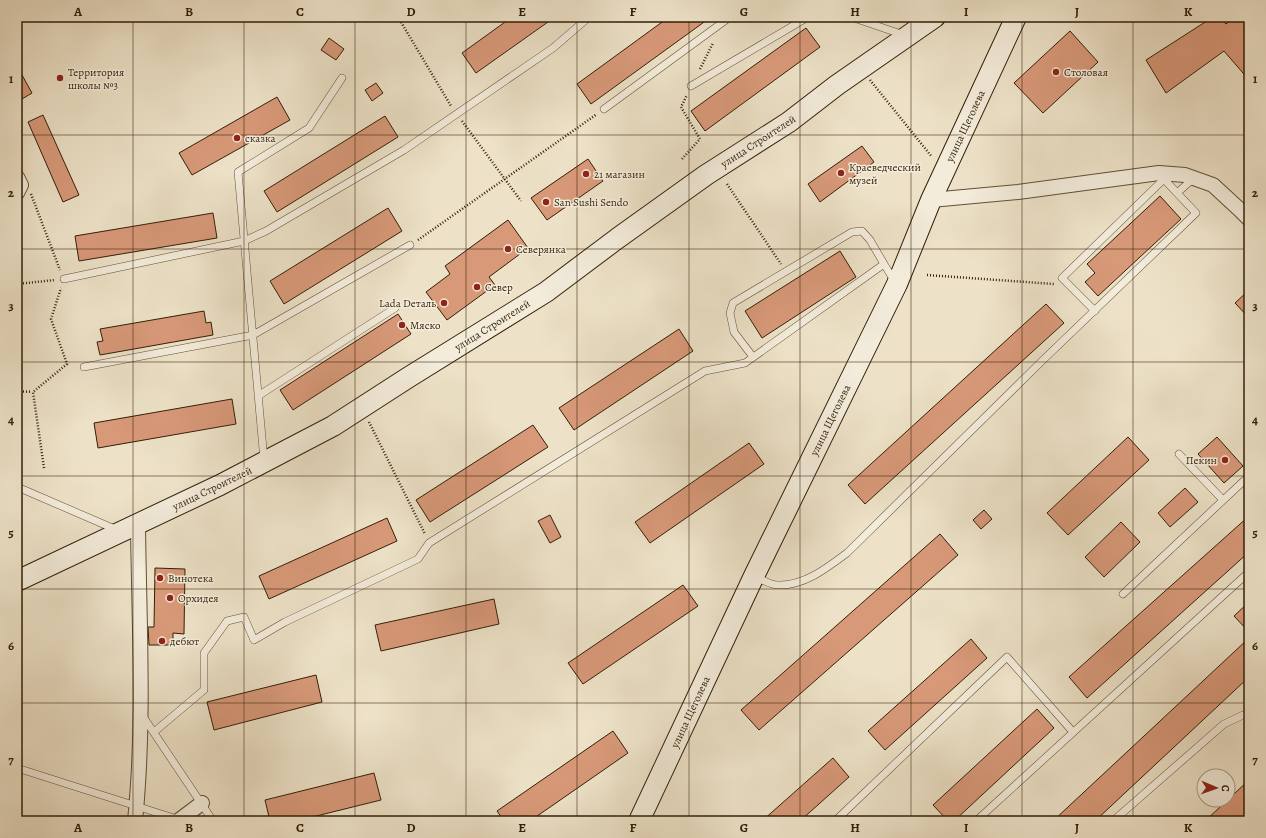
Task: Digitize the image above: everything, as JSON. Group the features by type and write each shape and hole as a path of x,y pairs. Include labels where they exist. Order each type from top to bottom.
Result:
{"street":[{"name":"улица Строителей","path":"17,581 220,485 333,426 546,292 706,175 789,122 837,85 935,17"},
{"name":"улица Щеголева","path":"639,821 754,576 897,284 931,200 1016,17"},
{"path":"931,200 1018,192 1159,173 1185,175 1213,185 1239,208 1249,220"},
{"path":"20,174 20,185 24,193"},
{"path":"130,528 140,637 141,742 135,821"},
{"path":"179,821 202,803"}],"lane":[{"path":"64,279 244,241 266,231 404,150 553,48 589,17"},
{"path":"604,109 730,17"},
{"path":"691,86 808,17"},
{"path":"851,17 907,36"},
{"path":"264,462 238,172 309,128 342,78"},
{"path":"1178,192 1194,178"},
{"path":"754,576 776,585 794,584 824,571 847,553 1196,213 1178,192 1164,179 1062,278 1095,311"},
{"path":"753,357 734,332 730,313 733,302 852,232 862,231 870,240 897,284"},
{"path":"84,367 253,335 410,245"},
{"path":"154,732 204,690 204,653 227,621 244,617 254,640 285,622 418,559 429,543 704,371 745,363 884,264"},
{"path":"258,396 394,308"},
{"path":"1179,454 1223,500"},
{"path":"1123,594 1249,476"},
{"path":"22,489 130,528"},
{"path":"976,821 1249,572"},
{"path":"835,821 1006,657 1073,732"},
{"path":"140,712 213,821"},
{"path":"1113,821 1224,724 1243,715 1249,714"},
{"path":"17,768 179,821"}],"path":[{"path":"861,69 944,172"},
{"path":"410,245 604,109"},
{"path":"17,156 20,174"},
{"path":"727,184 786,272"},
{"path":"17,391 33,392 66,364 51,319 64,279 24,193"},
{"path":"927,275 1054,284"},
{"path":"17,284 64,279"},
{"path":"33,392 44,468"},
{"path":"362,408 429,543"}],"building":[{"path":"512,17 555,17 476,73 462,53"},
{"path":"669,17 711,17 591,104 577,84"},
{"path":"1213,17 1220,17 1226,24 1235,17 1249,17 1249,80 1224,51 1166,93 1146,60"},
{"path":"806,28 820,47 705,131 691,111"},
{"name":"Столовая","path":"1070,31 1098,62 1043,113 1014,83"},
{"path":"329,38 344,49 336,60 321,50"},
{"path":"17,66 32,93 17,102"},
{"path":"376,83 383,93 372,101 365,90"},
{"path":"277,97 290,120 192,175 179,153"},
{"path":"43,115 79,195 63,202 28,122"},
{"path":"385,116 398,137 277,212 264,191"},
{"name":"Краеведческий музей","path":"862,146 874,162 820,202 808,184"},
{"path":"588,159 603,181 547,220 531,198"},
{"path":"1160,196 1181,219 1098,296 1085,282 1095,273 1087,264"},
{"path":"388,208 402,231 284,304 270,281"},
{"path":"213,213 217,238 79,261 75,236"},
{"path":"508,220 528,248 489,277 495,285 447,320 426,292 450,274 445,266"},
{"path":"840,251 856,277 762,338 745,311"},
{"path":"1249,290 1249,318 1235,303"},
{"path":"1046,304 1064,323 865,504 848,485"},
{"path":"204,311 206,323 211,322 213,335 100,355 97,342 103,341 100,329"},
{"path":"398,314 411,334 293,410 280,390"},
{"path":"679,329 693,351 574,430 559,408"},
{"path":"232,399 236,424 98,448 94,423"},
{"path":"533,425 548,447 430,522 416,500"},
{"path":"1128,437 1149,460 1068,535 1047,513"},
{"path":"1217,437 1243,466 1224,483 1198,454"},
{"path":"749,443 764,464 650,543 635,522"},
{"path":"1185,488 1198,502 1170,527 1158,513"},
{"path":"984,510 992,519 981,529 973,520"},
{"path":"550,515 561,537 550,543 538,521"},
{"path":"1249,516 1249,552 1087,698 1069,677"},
{"path":"387,518 397,541 269,599 259,576"},
{"path":"1121,522 1140,542 1104,577 1085,557"},
{"path":"940,534 958,555 759,730 741,710"},
{"name":"Орхидея","path":"155,568 185,569 184,634 173,633 173,645 149,645 148,627 154,627"},
{"path":"683,585 698,606 583,684 568,663"},
{"path":"494,599 499,624 381,651 375,625"},
{"path":"1249,602 1249,632 1234,616"},
{"path":"1249,638 1249,677 1095,821 1053,821"},
{"path":"971,639 987,658 885,750 868,731"},
{"path":"316,675 322,702 214,730 207,702"},
{"path":"1037,709 1054,728 954,821 948,821 933,805"},
{"path":"613,731 628,753 530,821 504,821 497,811"},
{"path":"833,758 849,777 800,821 762,821"},
{"path":"374,773 381,800 296,821 270,821 265,800"},
{"path":"1249,780 1249,813 1241,821 1205,821 1219,808 1236,808 1236,792"}],"place":[{"name":"Столовая","path":"1056,72"},
{"name":"Территория школы №3","path":"60,78"},
{"name":"сказка","path":"237,138"},
{"name":"Краеведческий музей","path":"841,173"},
{"name":"21 магазин","path":"586,174"},
{"name":"San Sushi Sendo","path":"546,202"},
{"name":"Северянка","path":"508,249"},
{"name":"Север","path":"477,287"},
{"name":"Lada Dеталь","path":"444,303"},
{"name":"Мяско","path":"402,325"},
{"name":"Пекин","path":"1225,460"},
{"name":"Винотека","path":"160,578"},
{"name":"Орхидея","path":"170,598"},
{"name":"дебют","path":"162,641"}]}
